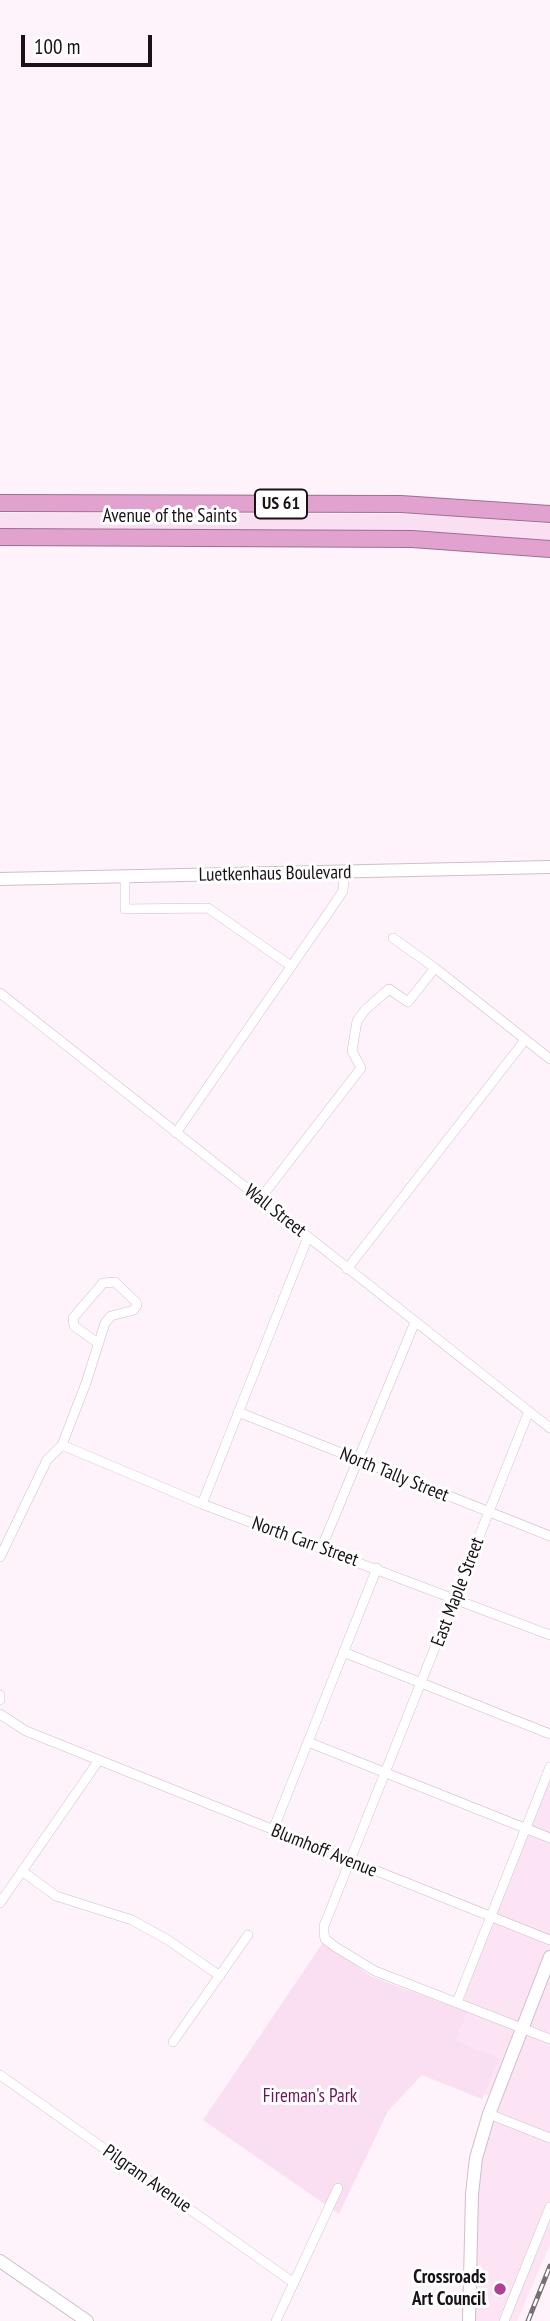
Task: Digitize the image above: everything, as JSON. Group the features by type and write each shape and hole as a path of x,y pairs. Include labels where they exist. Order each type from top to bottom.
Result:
{"highway":[{"name":"Avenue of the Saints","path":"0,503 401,504 550,514"},
{"name":"Avenue of the Saints","path":"0,537 412,539 550,549"}],"main road":[{"name":"Luetkenhaus Boulevard","path":"0,879 550,867"},
{"path":"469,2321 475,2158 489,2114 550,1956"},
{"path":"0,2261 86,2321"}],"street":[{"path":"176,1133 343,891 344,873"},
{"path":"125,877 125,909 208,908 291,965"},
{"path":"393,938 550,1059"},
{"path":"260,1199 361,1068 352,1051 357,1021 365,1010 389,989 408,1002 435,968"},
{"name":"Wall Street","path":"0,993 550,1428"},
{"path":"347,1269 525,1040"},
{"path":"202,1504 308,1237"},
{"path":"0,1557 47,1460 62,1445 86,1383 105,1323 111,1316 134,1310 137,1306 115,1282 103,1283 73,1318 74,1326 98,1343"},
{"path":"321,1549 415,1322"},
{"name":"North Tally Street","path":"238,1412 550,1536"},
{"name":"East Maple Street","path":"457,2002 375,1970 325,1939 324,1926 529,1412"},
{"name":"North Carr Street","path":"62,1445 202,1504 550,1635"},
{"path":"273,1830 377,1569"},
{"path":"343,1652 550,1734"},
{"name":"Blumhoff Avenue","path":"0,1714 26,1731 550,1940"},
{"path":"308,1742 550,1838"},
{"path":"0,1903 99,1760"},
{"path":"550,1767 457,2002 550,2039"},
{"path":"22,1871 56,1895 132,1920 169,1940 220,1976"},
{"path":"173,2042 248,1935"},
{"name":"Pilgram Avenue","path":"0,2074 294,2283"},
{"path":"489,2114 550,2138"},
{"path":"276,2321 338,2188"},
{"path":"504,2321 550,2207"}],"shaded area":[{"path":"550,1761 550,2244 517,2321 469,2321 472,2194 495,2098 436,2076"}],"green space":[{"path":"0,513 466,516 550,524 550,542 436,533 0,532"},
{"name":"Fireman's Park","path":"324,1941 370,1976 467,2012 455,2041 499,2058 482,2099 422,2075 388,2111 339,2214 203,2120"}],"railway":[{"path":"528,2321 550,2266"}],"place":[{"name":"Crossroads Art Council","path":"500,2289"}]}
